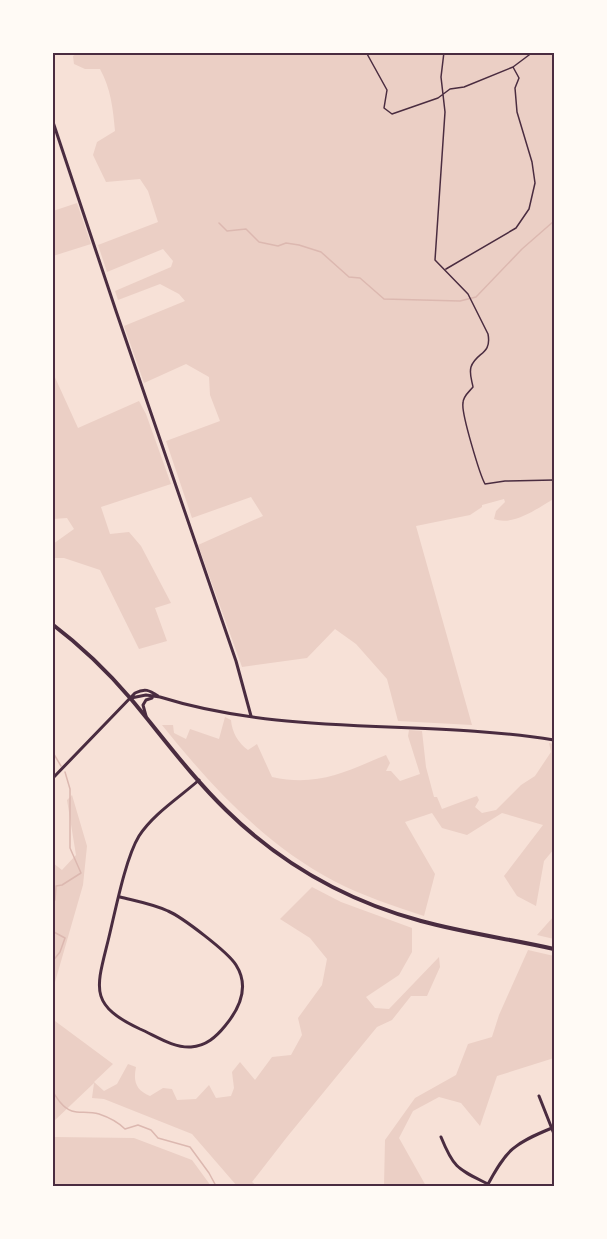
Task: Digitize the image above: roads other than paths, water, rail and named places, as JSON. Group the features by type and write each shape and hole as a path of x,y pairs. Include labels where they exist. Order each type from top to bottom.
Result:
{"main road":[{"path":"52,624 94,660 131,699 226,810 260,840 299,868 344,893 386,910 421,921 555,949"}],"street":[{"path":"52,119 236,662 251,718"},
{"path":"52,779 135,693 142,689 149,690 160,698"},
{"path":"131,699 146,695 251,718 324,724 449,728 555,740"},
{"path":"146,717 143,709 145,702 148,698 154,697"},
{"path":"120,897 168,911 219,948 236,965 243,986 241,1002 235,1014 217,1036 208,1042 192,1047 176,1045 119,1019 104,1004 99,987 100,971 132,851 139,835 154,818 199,780"},
{"path":"539,1096 555,1134"},
{"path":"441,1137 454,1164 463,1172 488,1185 502,1159 511,1149 523,1140 552,1128"}],"waterway":[{"path":"219,223 227,231 246,229 259,242 278,246 286,243 299,245 321,252 349,277 360,278 384,299 460,301 476,297 522,249 554,221"},
{"path":"52,751 61,766"},
{"path":"52,901 55,900 56,886 62,885 81,873 70,848 70,789 65,772"},
{"path":"52,931 65,938 60,952 52,962"},
{"path":"52,1089 60,1102 69,1110 99,1114 125,1129 138,1125 151,1130 158,1138 190,1147 216,1186"}]}
